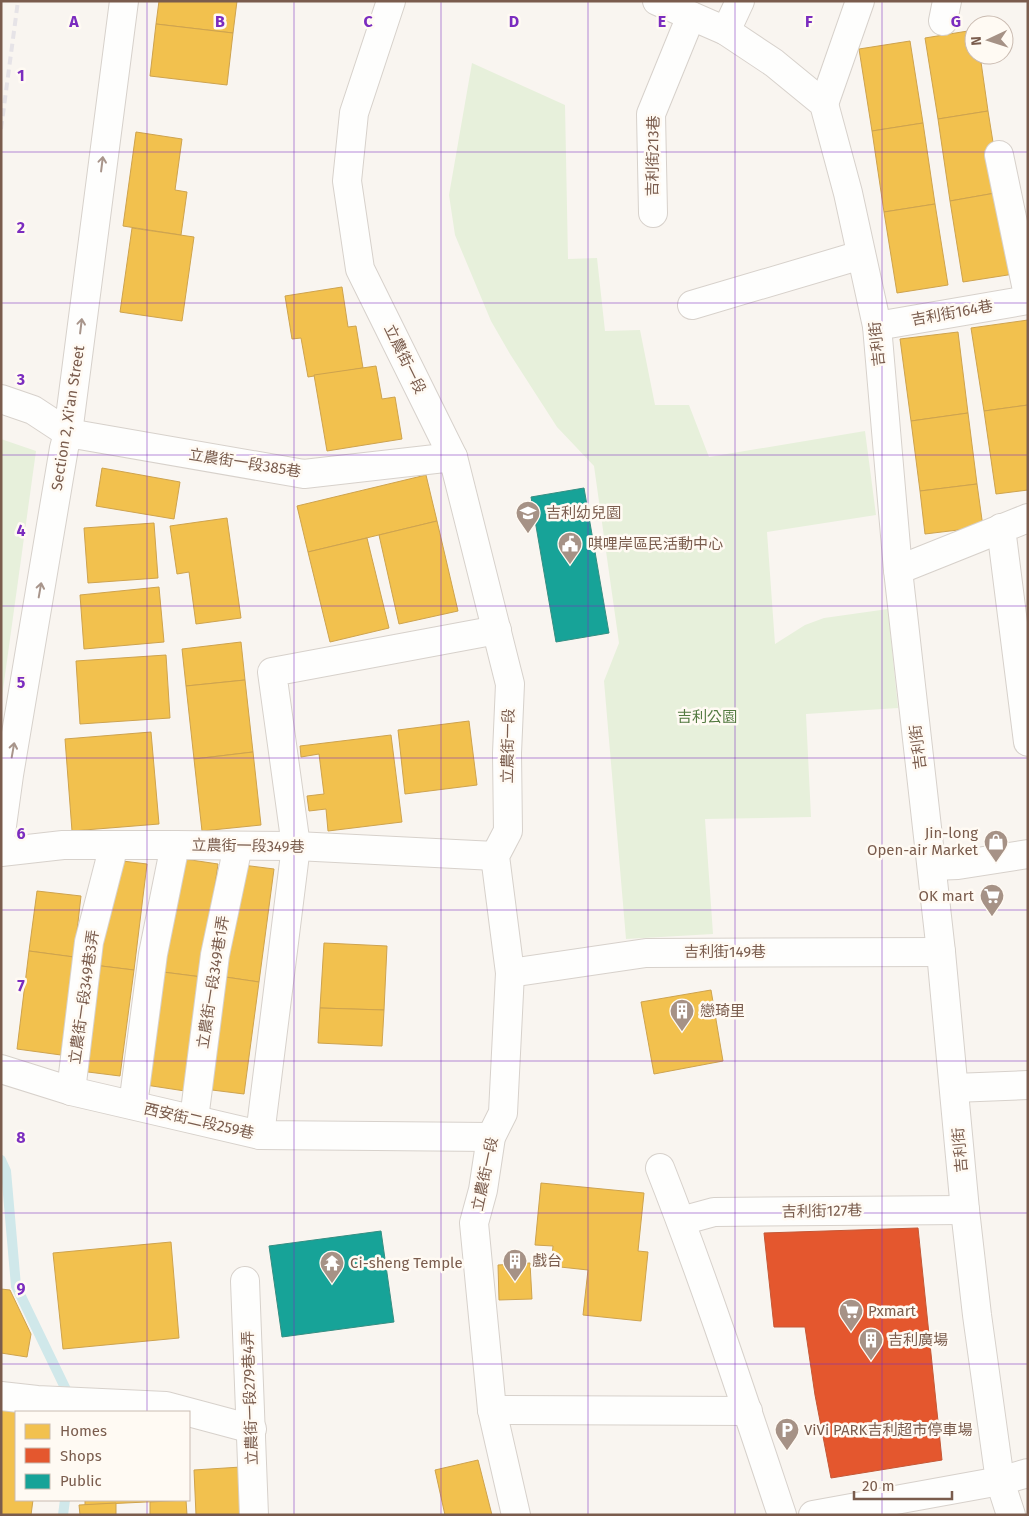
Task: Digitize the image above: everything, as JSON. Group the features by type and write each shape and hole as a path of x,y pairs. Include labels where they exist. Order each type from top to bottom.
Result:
{"street":[{"name":"Section 2, Xi'an Street","path":"1,833 3,805 68,433 124,1"},
{"name":"立農街一段","path":"391,1 354,113 347,181 360,269 453,457 510,684 507,753 508,831 495,856 510,973 504,1113 491,1137 483,1190 474,1223 492,1410 516,1515"},
{"path":"657,1 726,31 774,63 824,104 860,1"},
{"path":"726,31 740,1"},
{"name":"吉利街213巷","path":"652,213 651,114 691,16"},
{"name":"吉利街","path":"824,104 848,194 877,326 898,570 932,866 965,1210 977,1315 1000,1481 1011,1515"},
{"path":"999,155 1028,295"},
{"path":"692,304 861,255"},
{"name":"吉利街164巷","path":"877,326 1028,300"},
{"path":"1,399 33,410 68,433"},
{"name":"立農街一段385巷","path":"68,433 304,474 453,457"},
{"path":"898,570 1028,518"},
{"path":"1001,528 1028,742"},
{"path":"260,1135 296,846 272,672 497,630"},
{"name":"立農街一段349巷","path":"1,852 63,845 175,845 296,846 495,856"},
{"name":"立農街一段349巷3弄","path":"71,1091 89,942 114,845"},
{"path":"133,1106 153,954 175,845"},
{"name":"立農街一段349巷1弄","path":"194,1120 215,955 238,846"},
{"path":"932,866 958,865 1028,854"},
{"name":"吉利街149巷","path":"510,973 646,953 941,952"},
{"name":"西安街二段259巷","path":"1,1069 71,1091 260,1135 491,1137"},
{"path":"954,1088 1028,1086"},
{"path":"660,1168 681,1221 748,1411 782,1515"},
{"name":"吉利街127巷","path":"681,1221 714,1212 965,1210"},
{"name":"立農街一段279巷4弄","path":"245,1281 254,1515"},
{"path":"1,1396 38,1400 166,1406 185,1411"},
{"path":"492,1410 748,1411"},
{"path":"190,1412 252,1429"},
{"path":"813,1515 1000,1481 1028,1473"}],"green space":[{"name":"吉利公園","path":"472,63 565,105 568,259 597,258 605,331 640,330 655,405 689,405 709,457 865,431 876,515 767,532 775,644 805,625 824,618 888,609 898,708 806,714 811,817 705,819 713,934 626,939 604,681 619,643 594,466 557,427 510,354 491,321 455,235 449,195"},
{"path":"1,439 36,451 1,704"}],"building: Homes":[{"path":"159,1 237,1 233,33 156,24"},
{"path":"156,24 233,33 227,85 150,76"},
{"path":"964,32 964,65 981,65 988,111 938,119 925,38"},
{"path":"910,41 923,123 872,131 859,49"},
{"path":"988,111 1001,192 950,201 938,119"},
{"path":"923,123 935,204 884,212 872,131"},
{"path":"136,132 182,139 175,190 187,192 181,235 123,226"},
{"path":"1001,192 1014,274 963,282 950,201"},
{"path":"935,204 948,285 897,293 884,212"},
{"path":"132,228 194,237 182,321 120,312"},
{"path":"342,287 348,327 356,326 363,368 308,377 301,338 292,339 285,296"},
{"path":"1028,320 1028,405 984,411 971,328"},
{"path":"958,332 968,413 911,421 900,339"},
{"path":"376,366 382,399 395,397 402,439 327,451 314,375"},
{"path":"1028,405 1028,490 996,494 984,411"},
{"path":"968,413 977,484 920,491 911,421"},
{"path":"102,468 180,482 174,519 96,506"},
{"path":"426,475 437,521 308,552 297,506"},
{"path":"977,484 983,527 925,534 920,491"},
{"path":"227,518 241,618 196,624 189,572 177,574 170,526"},
{"path":"437,521 458,611 399,624 379,535"},
{"path":"154,523 158,578 88,583 84,528"},
{"path":"367,538 389,628 330,642 308,552"},
{"path":"159,587 164,642 84,649 80,595"},
{"path":"241,642 245,680 186,686 182,649"},
{"path":"166,655 170,718 80,724 76,661"},
{"path":"245,680 253,752 194,759 186,686"},
{"path":"469,721 477,785 405,794 398,730"},
{"path":"151,732 159,824 72,831 65,739"},
{"path":"391,735 402,822 328,831 326,809 309,811 307,796 324,794 319,754 301,757 300,746"},
{"path":"253,752 261,825 202,831 194,759"},
{"path":"171,857 218,864 202,977 155,971"},
{"path":"98,858 147,864 134,970 85,964"},
{"path":"227,863 274,869 259,982 212,975"},
{"path":"37,891 81,896 74,957 29,951"},
{"path":"324,943 387,946 384,1010 320,1008"},
{"path":"29,951 74,957 61,1055 17,1049"},
{"path":"85,964 134,970 120,1076 72,1070"},
{"path":"155,971 202,977 185,1091 139,1084"},
{"path":"212,975 259,982 244,1094 196,1088"},
{"name":"戀琦里","path":"711,990 723,1061 654,1074 641,1002"},
{"path":"320,1008 384,1010 382,1046 318,1043"},
{"path":"541,1183 644,1193 638,1251 648,1252 641,1321 583,1315 588,1270 551,1266 553,1246 535,1245"},
{"path":"171,1242 179,1338 63,1349 53,1253"},
{"name":"戲台","path":"530,1263 532,1299 499,1300 498,1265"},
{"path":"1,1289 10,1290 31,1334 27,1357 1,1353"},
{"path":"1,1406 36,1411 15,1411 15,1501 33,1501 31,1515 1,1515"},
{"path":"478,1460 492,1515 445,1515 435,1470"},
{"path":"241,1467 243,1515 196,1515 194,1470"},
{"path":"85,1501 166,1501 85,1505"},
{"path":"186,1501 187,1515 150,1515 150,1502"},
{"path":"116,1503 116,1515 80,1515 79,1505"}],"building: Shops":[{"name":"吉利廣場","path":"918,1228 942,1460 831,1478 815,1395 805,1327 774,1327 764,1233"}],"building: Public":[{"name":"唭哩岸區民活動中心","path":"584,488 609,633 556,642 531,497"},
{"name":"Ci-sheng Temple","path":"381,1231 394,1322 282,1337 269,1246"}],"waterway":[{"path":"1,1160 6,1171 16,1286 71,1400"},
{"path":"63,1515 65,1501"}],"railway":[{"path":"1,129 18,1"}],"place":[{"name":"吉利幼兒園","path":"528,534"},
{"name":"唭哩岸區民活動中心","path":"570,565"},
{"name":"Jin-long Open-air Market","path":"996,863"},
{"name":"OK mart","path":"992,917"},
{"name":"戀琦里","path":"682,1032"},
{"name":"戲台","path":"515,1282"},
{"name":"Ci-sheng Temple","path":"332,1284"},
{"name":"Pxmart","path":"851,1332"},
{"name":"吉利廣場","path":"871,1361"},
{"name":"ViVi PARK吉利超市停車場","path":"787,1451"}]}
